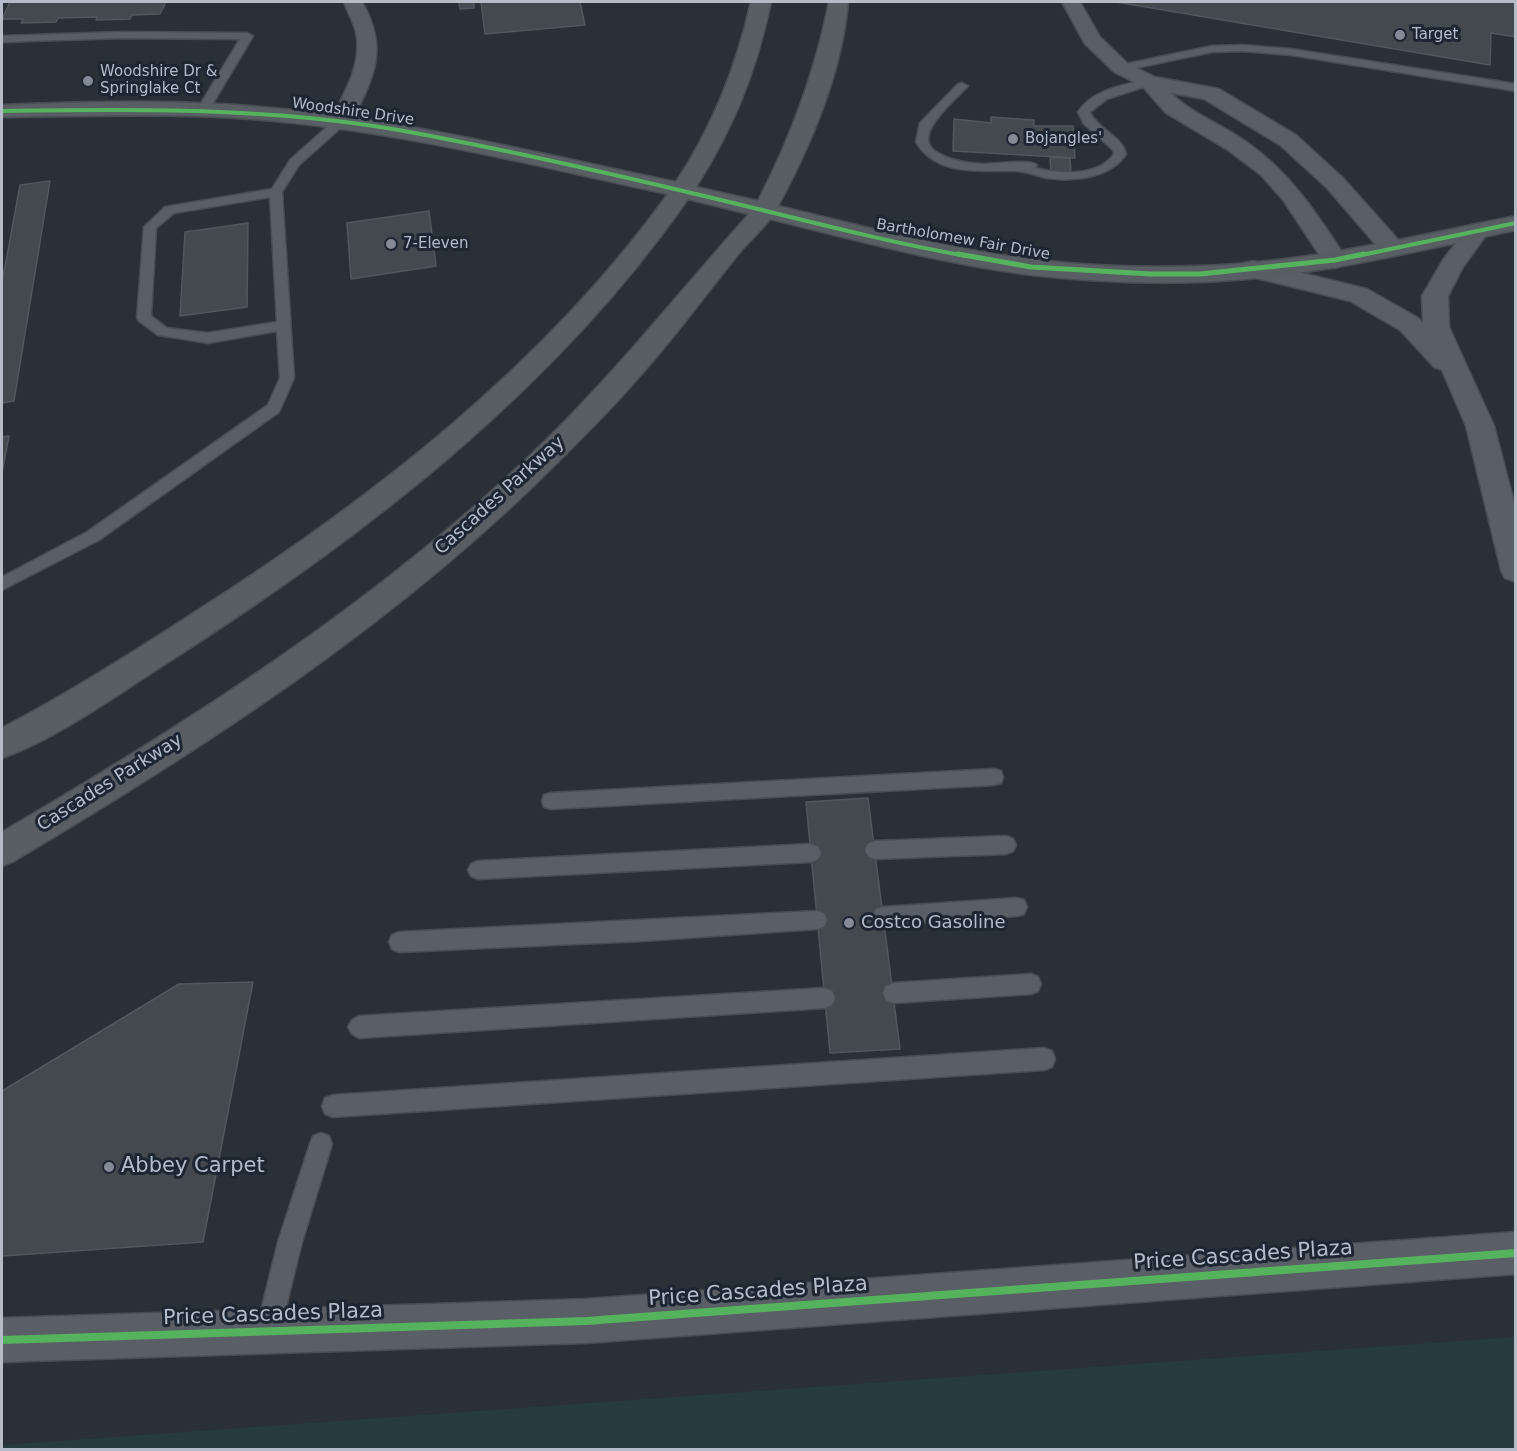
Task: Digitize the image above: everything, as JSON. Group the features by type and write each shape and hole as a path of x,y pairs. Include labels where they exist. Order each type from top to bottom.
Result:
{"main road":[{"path":"2,744 132,669 222,612 304,555 443,448 499,397 597,301 668,212 718,131 747,58 761,2"},
{"name":"Cascades Parkway","path":"2,850 122,777 283,671 454,541 561,442 659,340 729,250 764,210 805,128 819,91 829,55 839,2"},
{"name":"Woodshire Drive","path":"2,111 203,110 279,114 341,122 403,131 764,210"},
{"name":"Bartholomew Fair Drive","path":"764,210 912,246 1031,267 1151,274 1200,274 1335,260 1515,223"}],"street":[{"path":"341,122 368,61 369,38 363,18 353,2"},
{"path":"1071,2 1092,40 1121,68 1149,82 1211,94 1288,140 1335,183 1392,248"},
{"path":"1149,82 1174,108 1236,146 1269,170 1292,196 1335,260"},
{"path":"1477,231 1452,266 1435,296 1436,327 1480,426 1515,570"},
{"path":"1253,269 1358,295 1409,324 1456,375"},
{"name":"Price Cascades Plaza","path":"2,1340 586,1321 1515,1253"}],"lane":[{"path":"2,39 122,35 247,36 203,110"},
{"path":"1121,68 1212,49 1242,48 1291,52 1515,88"},
{"path":"1020,167 1044,174 1078,177 1113,164 1120,154 1116,144 1088,121 1084,112 1086,108 1104,96 1149,82"},
{"path":"962,86 924,126 921,134 924,146 934,157 962,167 1020,167 1050,164"},
{"path":"2,584 93,536 274,408 287,378 276,192 294,164 341,122"},
{"path":"1071,165 1094,171"},
{"path":"276,192 170,210 150,227 144,318 164,332 208,338 284,325"},
{"path":"551,801 994,777"},
{"path":"875,850 1006,845"},
{"path":"478,870 811,853"},
{"path":"883,916 1017,907"},
{"path":"399,942 818,920"},
{"path":"893,993 1031,984"},
{"path":"359,1027 825,998"},
{"path":"333,1107 1044,1059"},
{"path":"268,1331 290,1242 321,1144"}],"green space":[{"path":"1515,1337 1515,1449 2,1449 2,1445"}],"building":[{"path":"10,2 166,2 160,14 132,15 130,19 58,18 56,22 21,23 23,19 2,19"},
{"path":"459,2 474,2 474,8 460,9"},
{"path":"481,2 580,2 585,25 485,34"},
{"name":"Target","path":"1116,2 1516,2 1516,37 1491,33 1490,65"},
{"name":"Bojangles'","path":"991,117 1034,120 1034,126 1073,126 1075,158 953,151 954,119 991,123"},
{"path":"1050,157 1070,158 1071,173 1051,172"},
{"path":"50,181 14,401 2,403 2,283 20,185"},
{"name":"7-Eleven","path":"429,211 436,266 351,279 347,223"},
{"path":"248,223 247,307 180,316 185,232"},
{"path":"9,436 2,473 2,437"},
{"path":"868,798 900,1049 830,1053 806,802"},
{"name":"Abbey Carpet","path":"253,982 203,1242 2,1256 2,1091 179,984"}],"cycle path":[{"path":"2,111 207,110 283,115 403,131 681,190 912,246 1031,267 1151,274 1200,274 1335,260 1516,223"},
{"path":"2,1340 586,1321 1516,1253"}],"place":[{"name":"Target","path":"1400,35"},
{"name":"Woodshire Dr & Springlake Ct","path":"88,81"},
{"name":"Bojangles'","path":"1013,139"},
{"name":"7-Eleven","path":"391,244"},
{"name":"Costco Gasoline","path":"849,923"},
{"name":"Abbey Carpet","path":"109,1167"}]}
